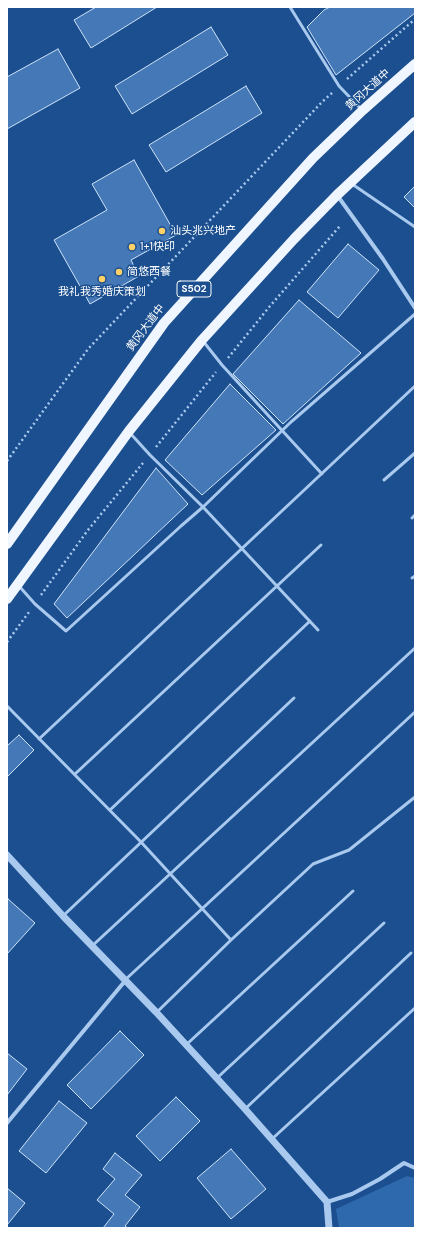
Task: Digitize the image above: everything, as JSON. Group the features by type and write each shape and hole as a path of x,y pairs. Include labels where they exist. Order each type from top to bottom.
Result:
{"main road":[{"name":"黄冈大道中","path":"7,544 164,323 313,158 362,110 415,64"},
{"path":"7,599 129,431 202,340 294,239 337,195 415,122"}],"street":[{"path":"337,195 383,259 415,308"},
{"path":"7,855 63,916 156,1012 245,1109 327,1202 329,1228"},
{"path":"7,1124 125,981"},
{"path":"327,1202 352,1194 380,1179 404,1163 415,1168"}],"lane":[{"path":"290,7 339,86 362,110"},
{"path":"350,183 415,227"},
{"path":"17,585 35,604 66,631 203,507 282,431 415,314"},
{"path":"202,340 222,365 322,474"},
{"path":"39,738 243,549 415,386"},
{"path":"129,431 150,455 243,549 318,630"},
{"path":"384,480 415,452"},
{"path":"412,518 415,515"},
{"path":"75,774 320,545"},
{"path":"110,810 310,622"},
{"path":"92,946 415,648"},
{"path":"63,916 294,698"},
{"path":"7,706 141,842 231,940"},
{"path":"125,981 415,712"},
{"path":"156,1012 313,864 349,850 415,797"},
{"path":"186,1045 353,891"},
{"path":"216,1078 384,923"},
{"path":"245,1109 411,953"},
{"path":"272,1139 415,1008"}],"path":[{"path":"346,81 415,19"},
{"path":"7,461 88,349 334,91"},
{"path":"7,642 88,530 222,365 340,226"}],"shaded area":[{"path":"407,1176 415,1178 415,1228 339,1228 336,1209"}],"building":[{"path":"96,7 157,7 91,48 74,20"},
{"path":"330,7 415,7 415,13 336,75 307,27 324,10"},
{"path":"211,27 228,55 132,114 115,86"},
{"path":"58,49 80,88 7,129 7,77"},
{"path":"246,86 262,113 166,172 149,145"},
{"path":"134,160 176,235 131,260 139,276 90,304 54,240 107,210 92,184"},
{"path":"415,186 415,208 404,197"},
{"path":"348,244 379,270 338,318 307,292"},
{"path":"299,300 361,353 283,424 233,374"},
{"path":"230,384 276,430 202,495 165,460"},
{"path":"156,468 188,504 67,618 54,604"},
{"path":"19,735 34,750 7,777 7,746"},
{"path":"8,899 35,923 7,954 7,901"},
{"path":"120,1031 144,1055 91,1109 67,1085"},
{"path":"7,1053 27,1069 7,1095"},
{"path":"176,1097 200,1121 160,1161 136,1136"},
{"path":"59,1101 87,1123 46,1173 19,1151"},
{"path":"231,1149 266,1189 231,1219 197,1178"},
{"path":"115,1153 142,1175 125,1195 140,1207 125,1226 128,1228 103,1228 114,1214 97,1200 115,1179 103,1169"},
{"path":"7,1188 25,1203 7,1225"}],"place":[{"name":"汕头兆兴地产","path":"162,231"},
{"name":"1+1快印","path":"132,247"},
{"name":"简悠西餐","path":"119,272"},
{"name":"我礼我秀婚庆策划","path":"102,279"}]}
